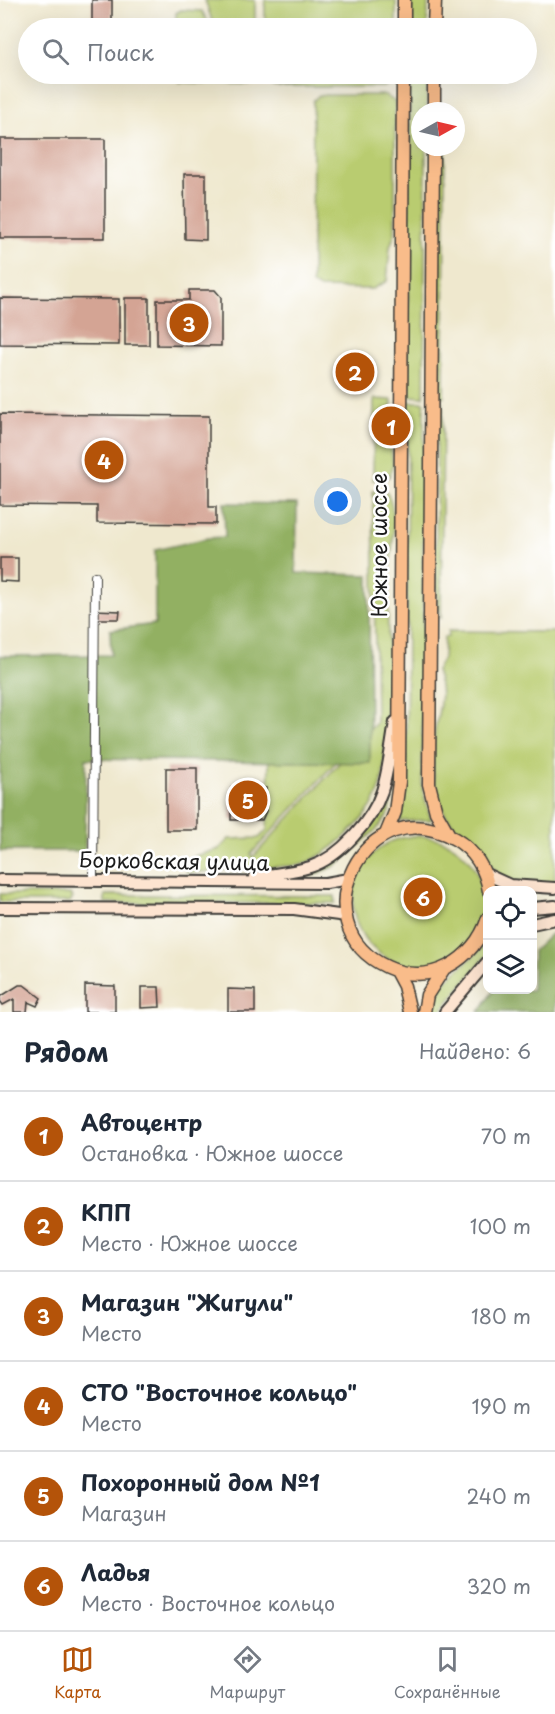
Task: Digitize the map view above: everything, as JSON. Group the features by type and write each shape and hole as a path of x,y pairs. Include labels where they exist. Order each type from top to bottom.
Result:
{"main road":[{"path":"404,0 404,18"},
{"path":"434,18 435,0"},
{"name":"Южное шоссе","path":"386,834 398,797 403,84"},
{"path":"434,84 434,102"},
{"path":"434,156 429,784 436,813 449,835"},
{"path":"223,882 310,867 340,850 353,836 375,808 382,792 396,720 399,677"},
{"path":"483,929 465,956 443,970 419,974 396,971 366,952 352,934 346,916 345,898 348,879 359,856 386,834 419,827 449,835 467,847 486,874 488,886"},
{"path":"486,874 510,885 555,888"},
{"name":"Борковская улица","path":"0,880 326,883 348,879"},
{"path":"537,908 555,906"},
{"path":"0,908 294,909 346,916"},
{"path":"537,923 555,919"},
{"path":"445,1012 483,967"},
{"path":"424,1012 427,995 443,970"},
{"path":"396,971 404,986 410,1012"}],"street":[{"path":"93,881 95,576"}],"green space":[{"path":"205,0 255,0 255,18 211,18"},
{"path":"265,0 396,0 396,18 265,18"},
{"path":"411,0 428,0 427,18 411,18"},
{"path":"181,10 202,11 206,18 176,18 176,13"},
{"path":"270,84 388,84 384,87 274,87"},
{"path":"410,84 427,84 427,102 411,102 411,156 426,156 424,397 407,396"},
{"path":"319,95 385,95 395,102 395,233 390,247 387,281 373,289 318,288 312,284 313,101"},
{"path":"439,156 445,156 444,397 438,397"},
{"path":"374,399 392,400 391,411 384,411 383,436 390,437 393,464 389,477 373,480"},
{"path":"408,402 424,402 422,788 431,820 400,821 406,792"},
{"path":"437,402 443,403 441,619 437,606 436,580"},
{"path":"373,491 387,492 394,526 388,587 387,727 383,772 377,796 364,817 345,837 323,854 301,865 187,873 186,869 195,856 219,849 229,839 259,838 267,830 269,761 336,762 251,854 253,857 376,723"},
{"path":"224,503 297,504 296,573 369,575 370,763 86,759 85,851 0,851 0,656 111,655 110,630 155,624 155,550 208,538 225,537"},
{"path":"448,631 555,632 555,887 525,884 503,877 472,840 453,825 444,812 436,790 433,766 435,730 441,694 436,671 443,658 444,637 448,637"},
{"path":"392,776 389,813 377,829 335,866 312,876 297,875 329,862 357,838 379,808"},
{"path":"418,836 443,841 464,855 478,876 483,901 478,926 464,947 443,961 418,966 393,961 372,947 358,926 353,901 358,876 372,855 393,841"},
{"path":"0,894 70,894 73,898 70,902 0,902"},
{"path":"105,895 335,896 335,903 105,903"},
{"path":"551,934 555,934 555,1012 479,1012 491,994 537,994 537,947"},
{"path":"483,946 483,960 440,1012 430,1012 438,990"}],"building":[{"path":"92,0 112,0 112,18 92,18"},
{"path":"0,139 105,139 105,238 0,238"},
{"path":"184,174 206,174 206,240 185,239"},
{"path":"189,290 215,290 221,297 221,346 157,345 157,300 189,300"},
{"path":"0,298 119,299 119,345 0,344"},
{"path":"125,298 149,298 149,345 125,345"},
{"path":"350,357 360,357 359,386 350,386"},
{"path":"0,414 209,416 209,507 216,507 216,524 97,523 97,506 0,505"},
{"path":"0,558 18,558 18,582 0,581"},
{"path":"93,610 120,611 119,619 92,619"},
{"path":"166,768 197,768 197,830 166,830"},
{"path":"231,788 266,788 266,811 262,820 231,820"},
{"path":"19,985 24,985 41,998 37,1006 28,1002 27,1012 14,1012 14,999 3,1005 0,1001 0,997"},
{"path":"85,985 115,986 115,1012 85,1012"},
{"path":"141,987 159,987 160,1007 141,1008"},
{"path":"228,989 255,990 255,1012 228,1012"}],"place":[{"name":"Магазин \"Жигули\"","path":"189,323"},
{"name":"КПП","path":"355,372"},
{"name":"Автоцентр","path":"391,426"},
{"name":"СТО \"Восточное кольцо\"","path":"104,460"},
{"name":"Похоронный дом №1","path":"248,800"},
{"name":"Ладья","path":"423,897"}]}
